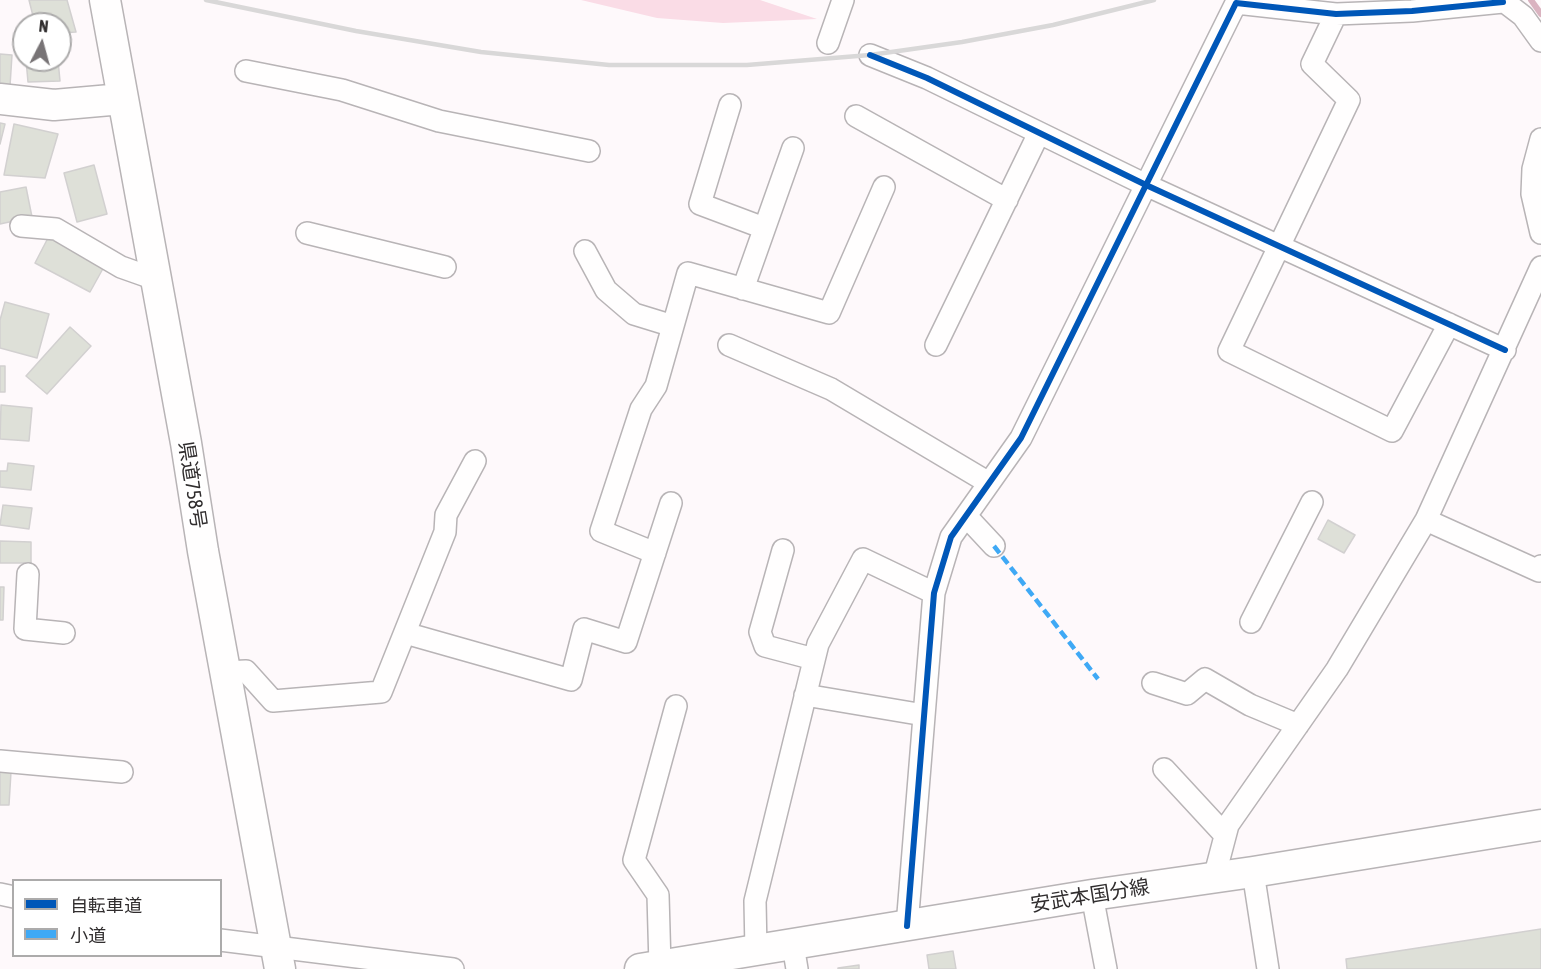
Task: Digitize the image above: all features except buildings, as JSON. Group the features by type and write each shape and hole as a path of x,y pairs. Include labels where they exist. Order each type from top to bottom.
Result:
{"main road":[{"name":"県道758号","path":"105,0 278,958"},
{"path":"0,99 54,105 122,99"},
{"name":"安武本国分線","path":"650,967 756,951 795,957 907,926 1092,895 1253,873 1541,825"}],"street":[{"path":"828,43 843,0"},
{"path":"907,926 934,593 951,537 1021,438 1236,3 1336,14 1412,11 1503,1 1523,16 1541,41"},
{"path":"1336,14 1312,64 1349,100 1229,351 1392,431 1449,324"},
{"path":"870,55 927,78 1146,186 1504,350"},
{"path":"246,71 342,90 439,121 589,151"},
{"path":"730,105 700,204 764,228"},
{"path":"856,116 1007,200"},
{"path":"936,345 1040,133"},
{"path":"1541,138 1533,169 1532,194 1541,233"},
{"path":"743,289 793,148"},
{"path":"655,553 602,531 641,409 656,386 688,273 829,313 884,187"},
{"path":"21,226 56,229 121,267 155,279"},
{"path":"307,233 444,267"},
{"path":"585,251 606,290 634,314 673,326"},
{"path":"1214,878 1228,825 1337,669 1426,520 1541,267"},
{"path":"729,345 831,389 989,483"},
{"path":"225,672 246,671 273,701 381,692 445,532 446,515 475,461"},
{"path":"1251,622 1312,502"},
{"path":"405,633 571,680 584,629 626,642 671,503"},
{"path":"966,516 994,546"},
{"path":"1426,520 1539,571 1541,566"},
{"path":"783,550 760,632 765,646 814,659"},
{"path":"756,951 754,901 818,644 864,559 934,593"},
{"path":"28,574 25,629 64,633"},
{"path":"1153,683 1187,694 1205,679 1250,705 1298,725"},
{"path":"805,695 924,715"},
{"path":"650,967 658,895 634,860 676,706"},
{"path":"0,761 122,772"},
{"path":"1164,769 1225,835"},
{"path":"1253,873 1268,969"},
{"path":"1092,895 1106,969"},
{"path":"222,941 278,958 453,969"}],"shaded area":[{"path":"581,0 760,0 817,19 723,23 657,18"}],"waterway":[{"path":"1531,0 1541,14"}],"railway":[{"path":"206,0 356,31 481,52 609,65 747,65 870,55 962,42 1053,25 1154,0"}],"marked path":[{"path":"994,546 1098,679"}],"cycle path":[{"path":"907,926 934,593 951,537 1021,438 1236,3 1336,14 1412,11 1503,2"},
{"path":"870,55 927,78 1146,185 1505,350"}]}
